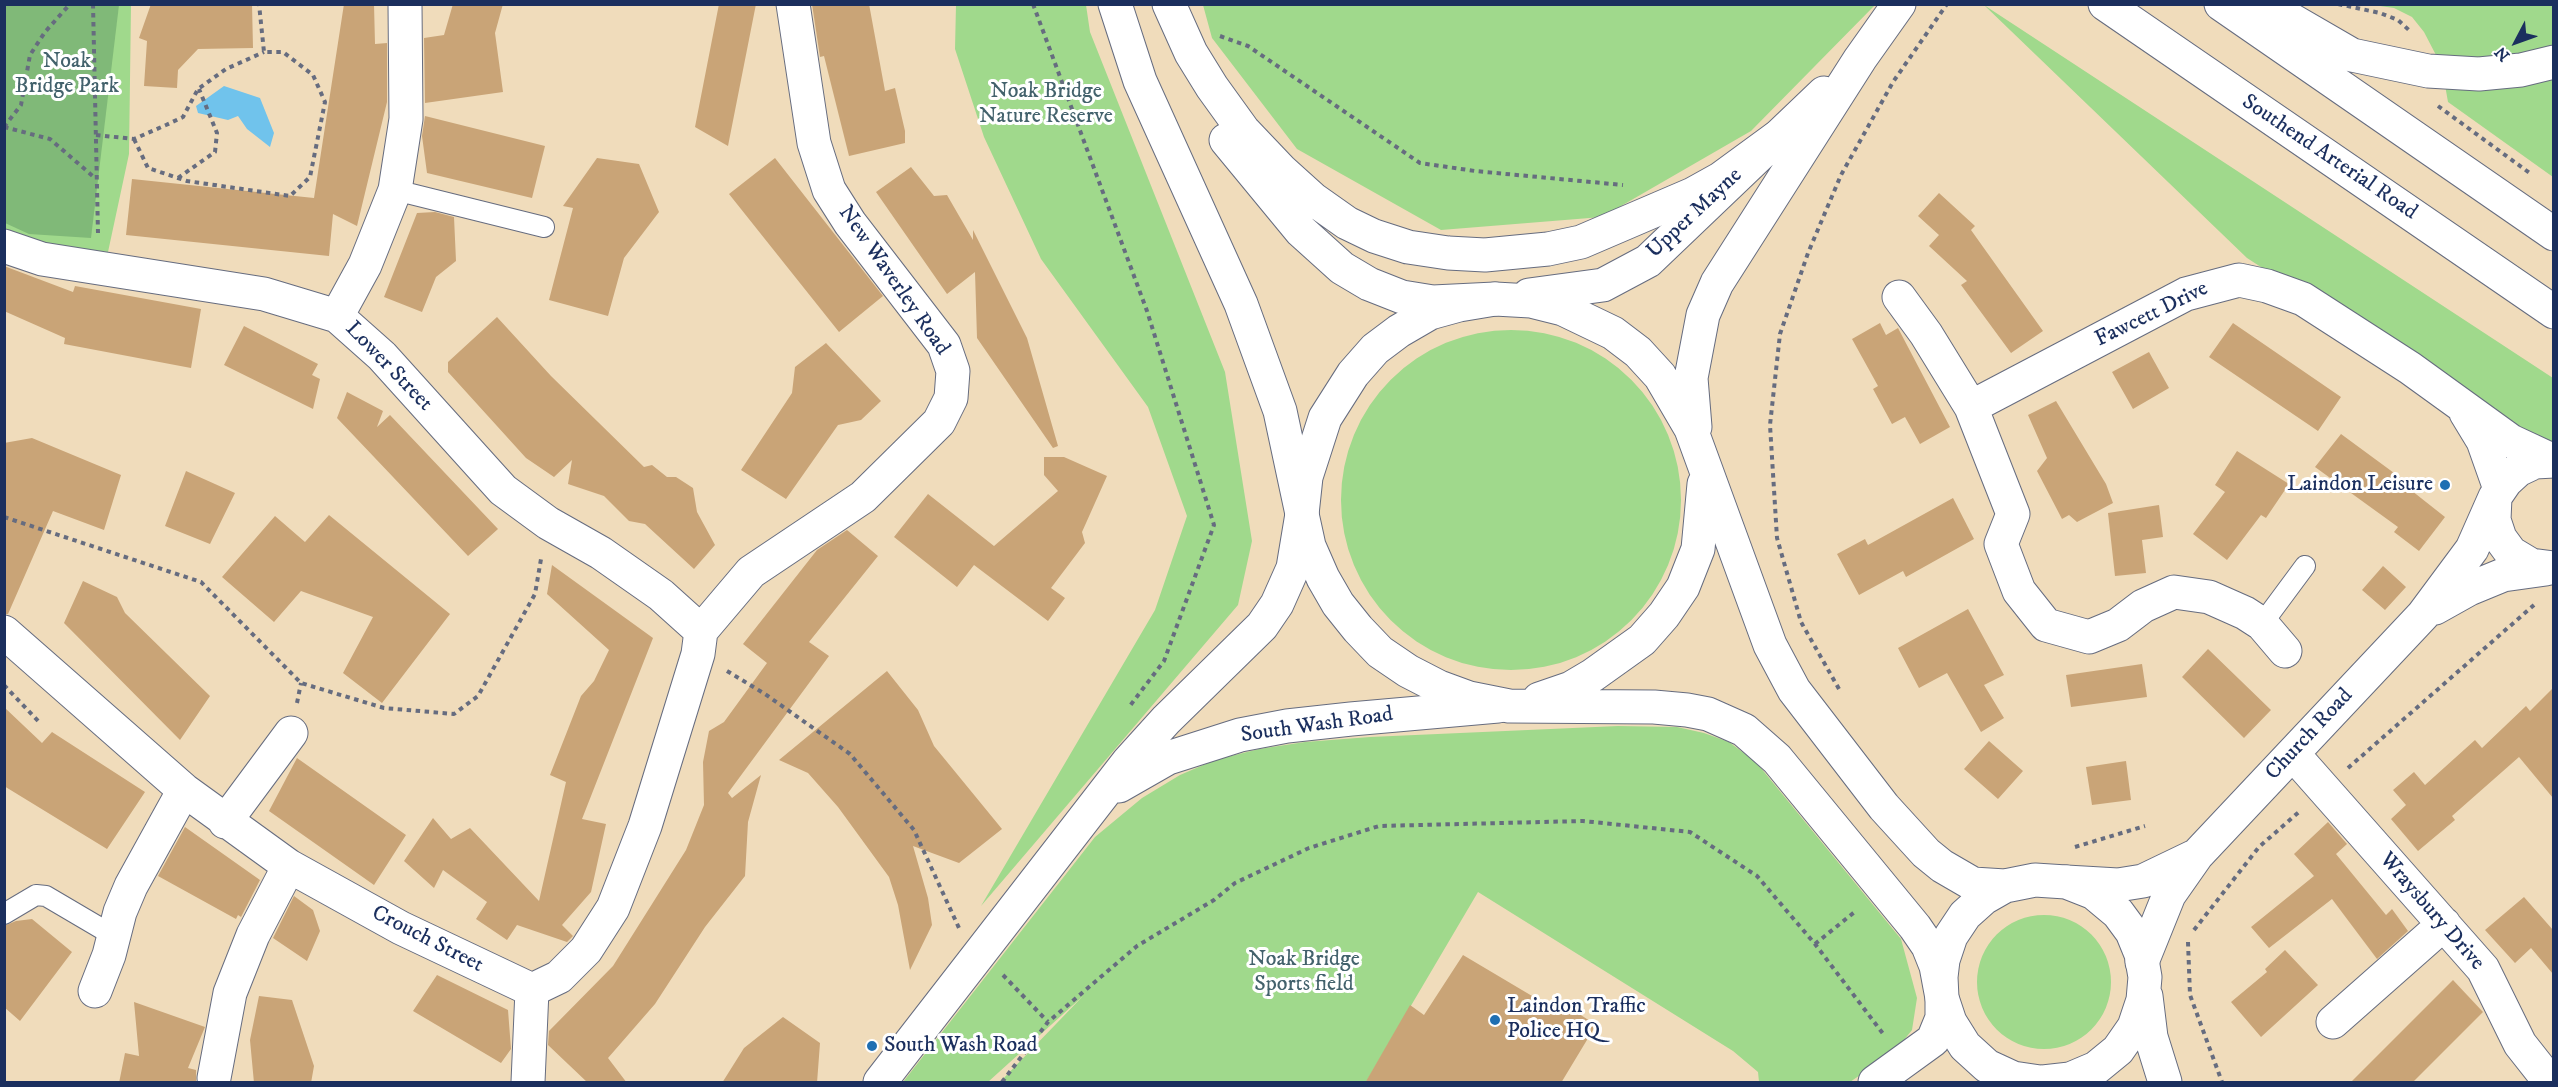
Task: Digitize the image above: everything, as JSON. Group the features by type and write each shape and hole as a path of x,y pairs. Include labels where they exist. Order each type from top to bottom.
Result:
{"main road":[{"path":"337,316 366,265 395,190 406,119 405,4"},
{"name":"New Waverley Road","path":"700,643 752,572 862,497 939,422 951,398 954,371 944,345 850,223 829,190 814,143 793,4"},
{"path":"1115,4 1140,81 1249,325 1280,411 1309,546 1338,604 1380,652 1439,687 1469,698 1509,706 1654,707 1686,710 1708,714 1744,730 1777,759 1915,927 1928,946 1950,1022 1965,1046 1987,1066 2013,1078 2042,1083 2070,1079 2096,1068 2118,1050 2134,1027 2143,1000 2143,969"},
{"name":"Upper Mayne","path":"1702,459 1693,415 1691,378 1703,315 1717,284 1860,59 1899,4"},
{"name":"Southend Arterial Road","path":"2105,4 2553,312"},
{"path":"2221,4 2553,234"},
{"path":"2264,4 2352,55 2404,66 2479,74 2521,70 2553,62"},
{"path":"1166,10 1212,87 1244,129 1282,171 1313,199 1347,223 1374,236 1408,247 1448,253 1485,255 1537,251 1581,242 1621,227 1693,194 1720,179 1776,138"},
{"path":"1166,10 1169,48 1188,88 1258,180 1322,252 1342,268 1369,284 1402,297 1433,302 1495,299 1531,301 1563,309 1605,328 1630,346 1665,384 1691,429 1770,645 1794,690 1884,807 1926,853 1942,866 1973,884 2005,886 2035,880 2066,882 2094,893 2118,913 2132,932 2143,969 2151,1037 2165,1083"},
{"name":"Upper Mayne","path":"1495,299 1603,285 1648,261 1860,59"},
{"name":"Lower Street","path":"4,246 42,259 264,294 337,316 382,356 502,490 548,523 601,553 661,595 700,643"},
{"name":"Fawcett Drive","path":"1971,407 2186,294 2239,280 2267,286 2303,299 2511,441 2553,461"},
{"path":"1899,297 1926,334 1971,407 2013,514 2001,544 2019,591 2046,625 2089,637 2118,625 2143,606 2174,592 2209,597 2245,613 2262,624 2285,651"},
{"name":"South Wash Road","path":"880,1083 1128,762 1166,720 1262,626 1277,604 1293,568 1306,477 1325,418 1353,374 1375,349 1399,331 1430,313 1495,299"},
{"path":"2457,402 2472,421 2483,441 2498,494 2497,529 2500,538 2511,553 2531,566 2553,568"},
{"path":"1509,706 1571,688 1642,640 1664,615 1683,587 1698,549 1704,488 1702,459"},
{"path":"2498,494 2518,470 2535,462 2553,461"},
{"name":"Church Road","path":"2143,969 2169,895 2197,855 2423,615 2472,549 2498,494"},
{"name":"Church Road","path":"2423,615 2469,589 2502,575 2553,568"},
{"name":"Crouch Street","path":"4,632 184,790 225,822 290,866 401,928 532,990"},
{"path":"528,1083 532,990 559,977 586,950 613,908 645,826 700,643"},
{"name":"South Wash Road","path":"1103,797 1133,776 1168,758 1240,735 1351,719 1509,706"},
{"path":"225,822 291,733"},
{"name":"Wraysbury Drive","path":"2294,754 2482,969 2520,1044 2550,1083"},
{"path":"95,991 120,912 131,886 184,790"},
{"name":"Church Road","path":"2066,882 2118,885 2143,881 2197,855"},
{"path":"214,1078 230,993 253,935 290,866"},
{"path":"1875,1083 1933,1040 1942,1018 1943,960 1951,936 1965,915 1983,898 2005,886"},
{"path":"2333,1022 2444,924"}],"lane":[{"path":"395,190 543,227"},
{"path":"2262,624 2305,566"},
{"path":"4,914 35,886 46,896 114,936"}],"path":[{"path":"70,4 45,32 30,55 21,105 4,127 50,139 96,178"},
{"path":"93,4 100,267"},
{"path":"259,4 264,52"},
{"path":"1033,4 1147,311 1214,525 1164,661 1122,716"},
{"path":"1841,693 1801,622 1777,538 1770,425 1780,334 1808,253 1841,175 1893,82 1947,4"},
{"path":"1166,10 1248,46 1420,163 1486,172 1631,185"},
{"path":"96,135 134,139 183,117 198,88 226,69 264,52 283,52 313,75 325,102 310,177 290,196 178,178 148,168 134,139"},
{"path":"178,178 215,152 217,133 198,88"},
{"path":"4,517 201,582 301,683 384,708 454,714 478,696 535,594 548,523"},
{"path":"2222,1083 2190,994 2187,940 2208,909 2259,848 2535,604 2544,603"},
{"path":"700,643 765,694 850,754 914,830 959,929 966,920"},
{"path":"4,685 39,722"},
{"path":"1002,1083 1048,1022 1137,946 1214,900 1235,883 1309,848 1379,826 1583,821 1690,832 1757,876 1815,944 1888,1042"},
{"path":"1815,944 1860,908"},
{"path":"1001,973 1048,1022"}],"green space":[{"name":"Noak Bridge Park","path":"5,4 119,5 91,238 29,234 5,223"},
{"name":"Noak Bridge Park","path":"5,5 131,5 129,154 108,252 23,241 5,233"},
{"name":"Noak Bridge Nature Reserve","path":"956,5 1086,5 1090,32 1225,372 1252,541 1238,605 981,906 1155,610 1187,516 1148,407 1041,259 984,137 955,49"},
{"path":"1203,5 1875,5 1751,131 1602,217 1441,230 1297,149 1212,38"},
{"path":"1984,5 2553,378 2553,444 2514,435 2419,369 2247,258"},
{"path":"2373,5 2553,5 2553,48 2489,60 2437,57 2424,32 2412,17 2394,8"},
{"path":"2553,77 2553,177 2448,102 2445,85"},
{"path":"1511,330 1544,333 1576,343 1605,359 1631,380 1652,406 1668,435 1678,467 1681,500 1678,533 1668,565 1652,594 1631,620 1605,641 1576,657 1544,667 1511,670 1478,667 1446,657 1417,641 1391,620 1370,594 1354,565 1344,533 1341,500 1344,467 1354,435 1370,406 1391,380 1417,359 1446,343 1478,333"},
{"name":"Noak Bridge Sports field","path":"1618,726 1677,727 1704,733 1729,742 1756,762 1901,939 1917,998 1912,1030 1895,1051 1850,1082 1759,1082 1758,1072 1733,1051 1478,892 1366,1082 1000,1082 1083,996 988,1082 903,1082 1095,837 1142,798 1180,775 1215,760 1259,749 1305,742"},
{"path":"2044,915 2070,920 2092,934 2106,956 2111,982 2106,1008 2092,1030 2070,1044 2044,1049 2018,1044 1996,1030 1982,1008 1977,982 1982,956 1996,934 2018,920"}],"water":[{"path":"224,86 260,98 274,133 270,147 247,129 238,116 228,120 198,113 196,106"}],"building":[{"path":"151,4 252,4 253,48 198,49 178,70 177,88 144,86 147,41 139,38"},
{"path":"344,4 374,4 375,44 387,43 387,102 357,226 333,214 329,256 126,235 132,179 314,198"},
{"path":"453,4 503,4 495,33 503,92 425,103 424,38 444,35"},
{"path":"719,4 756,4 728,146 695,127"},
{"path":"812,4 869,4 885,91 895,88 905,131 905,143 849,156 824,56 820,57"},
{"path":"425,116 545,146 532,198 427,173 422,136"},
{"path":"597,158 639,164 659,212 624,258 608,316 549,300 573,208 563,206"},
{"path":"775,158 883,296 839,332 729,194"},
{"path":"911,167 934,196 947,195 973,240 973,230 1027,338 1058,446 1053,448 977,338 975,272 947,294 876,192"},
{"path":"1939,193 1975,226 1971,230 2043,331 2011,353 1961,285 1967,281 1929,246 1939,235 1918,216"},
{"path":"435,212 454,217 456,261 436,277 422,312 384,297 417,213"},
{"path":"4,266 73,292 75,286 201,309 191,368 64,344 65,338 4,311"},
{"path":"497,317 551,376 644,467 652,465 667,477 676,477 693,488 697,512 715,545 694,569 645,524 629,521 604,496 568,484 572,460 554,477 526,458 448,372 448,362"},
{"path":"1880,323 1886,335 1898,328 1950,427 1920,444 1905,417 1892,424 1873,389 1878,386 1852,339"},
{"path":"2233,323 2341,397 2318,431 2209,357"},
{"path":"244,326 318,364 312,375 320,379 313,409 224,365"},
{"path":"826,343 881,401 861,420 838,425 786,499 741,470 792,393 795,367"},
{"path":"2149,352 2169,388 2133,409 2112,372"},
{"path":"347,392 383,411 377,427 390,415 498,529 468,556 337,418"},
{"path":"2056,401 2106,484 2113,503 2077,522 2069,515 2062,519 2037,471 2047,458 2028,415"},
{"path":"2341,434 2409,484 2407,487 2445,517 2419,551 2394,532 2398,527 2315,467"},
{"path":"32,438 121,475 104,530 53,511 8,614 4,614 4,443"},
{"path":"2237,451 2289,484 2266,518 2261,515 2227,560 2193,534 2225,492 2215,485"},
{"path":"1044,457 1064,457 1107,476 1082,532 1085,543 1051,588 1065,598 1048,621 974,565 957,587 894,537 928,494 994,546 1058,491 1044,475"},
{"path":"186,471 235,493 210,544 165,526"},
{"path":"1953,498 1974,539 1906,577 1903,571 1859,595 1837,554 1865,539 1868,545"},
{"path":"2159,505 2163,537 2142,540 2146,573 2115,576 2108,513"},
{"path":"329,515 450,614 382,703 343,673 373,617 301,591 274,622 222,577 275,516 305,542"},
{"path":"847,530 878,556 809,642 829,656 728,793 732,798 761,775 748,822 745,876 705,927 655,1004 608,1058 627,1083 588,1083 548,1045 549,1031 613,966 686,850 704,805 703,762 709,731 724,722 767,663 743,644 817,550"},
{"path":"552,565 653,638 582,819 606,824 591,892 562,925 573,936 567,942 517,925 507,940 476,919 487,902 443,870 434,888 404,861 433,818 451,839 470,828 539,901 566,782 550,775 581,696 594,681 609,650 547,594"},
{"path":"2383,566 2406,587 2385,610 2362,590"},
{"path":"83,581 117,597 125,613 210,696 180,740 64,623"},
{"path":"1968,609 2004,675 1984,685 2004,718 1981,732 1947,673 1919,688 1898,648"},
{"path":"2208,649 2271,710 2244,738 2182,677"},
{"path":"2142,664 2147,697 2071,707 2066,675"},
{"path":"887,671 918,710 934,746 1002,829 959,863 913,846 928,898 932,925 910,970 898,905 889,877 838,807 808,773 779,760"},
{"path":"2553,688 2553,798 2519,757 2452,816 2455,820 2418,851 2391,819 2406,805 2393,790 2414,772 2425,785 2475,740 2482,748 2526,706 2530,711"},
{"path":"4,707 42,743 52,732 145,792 107,849 4,786"},
{"path":"1989,741 2023,771 1998,799 1964,769"},
{"path":"297,758 406,835 374,885 269,811"},
{"path":"2126,761 2131,800 2092,805 2086,767"},
{"path":"2328,822 2347,844 2336,854 2386,915 2392,909 2408,931 2377,959 2332,899 2269,948 2251,927 2314,876 2294,854"},
{"path":"185,827 260,880 241,917 238,915 236,919 158,876"},
{"path":"294,896 313,910 320,931 307,961 273,938"},
{"path":"2524,897 2553,930 2553,974 2531,948 2515,963 2485,930"},
{"path":"32,919 72,952 20,1021 4,1007 4,926 16,921"},
{"path":"2285,950 2318,985 2261,1037 2231,1002 2267,972 2265,969"},
{"name":"Laindon Traffic Police HQ","path":"1463,955 1554,1009 1561,1002 1596,1025 1561,1083 1365,1083 1410,1005 1424,1015"},
{"path":"437,975 508,1010 511,1049 501,1063 413,1011"},
{"path":"2453,980 2483,1012 2412,1083 2350,1083"},
{"path":"259,996 292,1000 314,1066 311,1083 254,1083 250,1040"},
{"path":"134,1002 205,1027 188,1068 196,1070 196,1083 119,1083 125,1053 139,1056"},
{"path":"783,1017 820,1043 817,1083 722,1083 744,1048"}],"place":[{"name":"Laindon Leisure","path":"2445,485"},
{"name":"Laindon Traffic Police HQ","path":"1495,1020"},
{"name":"South Wash Road","path":"872,1046"}]}
